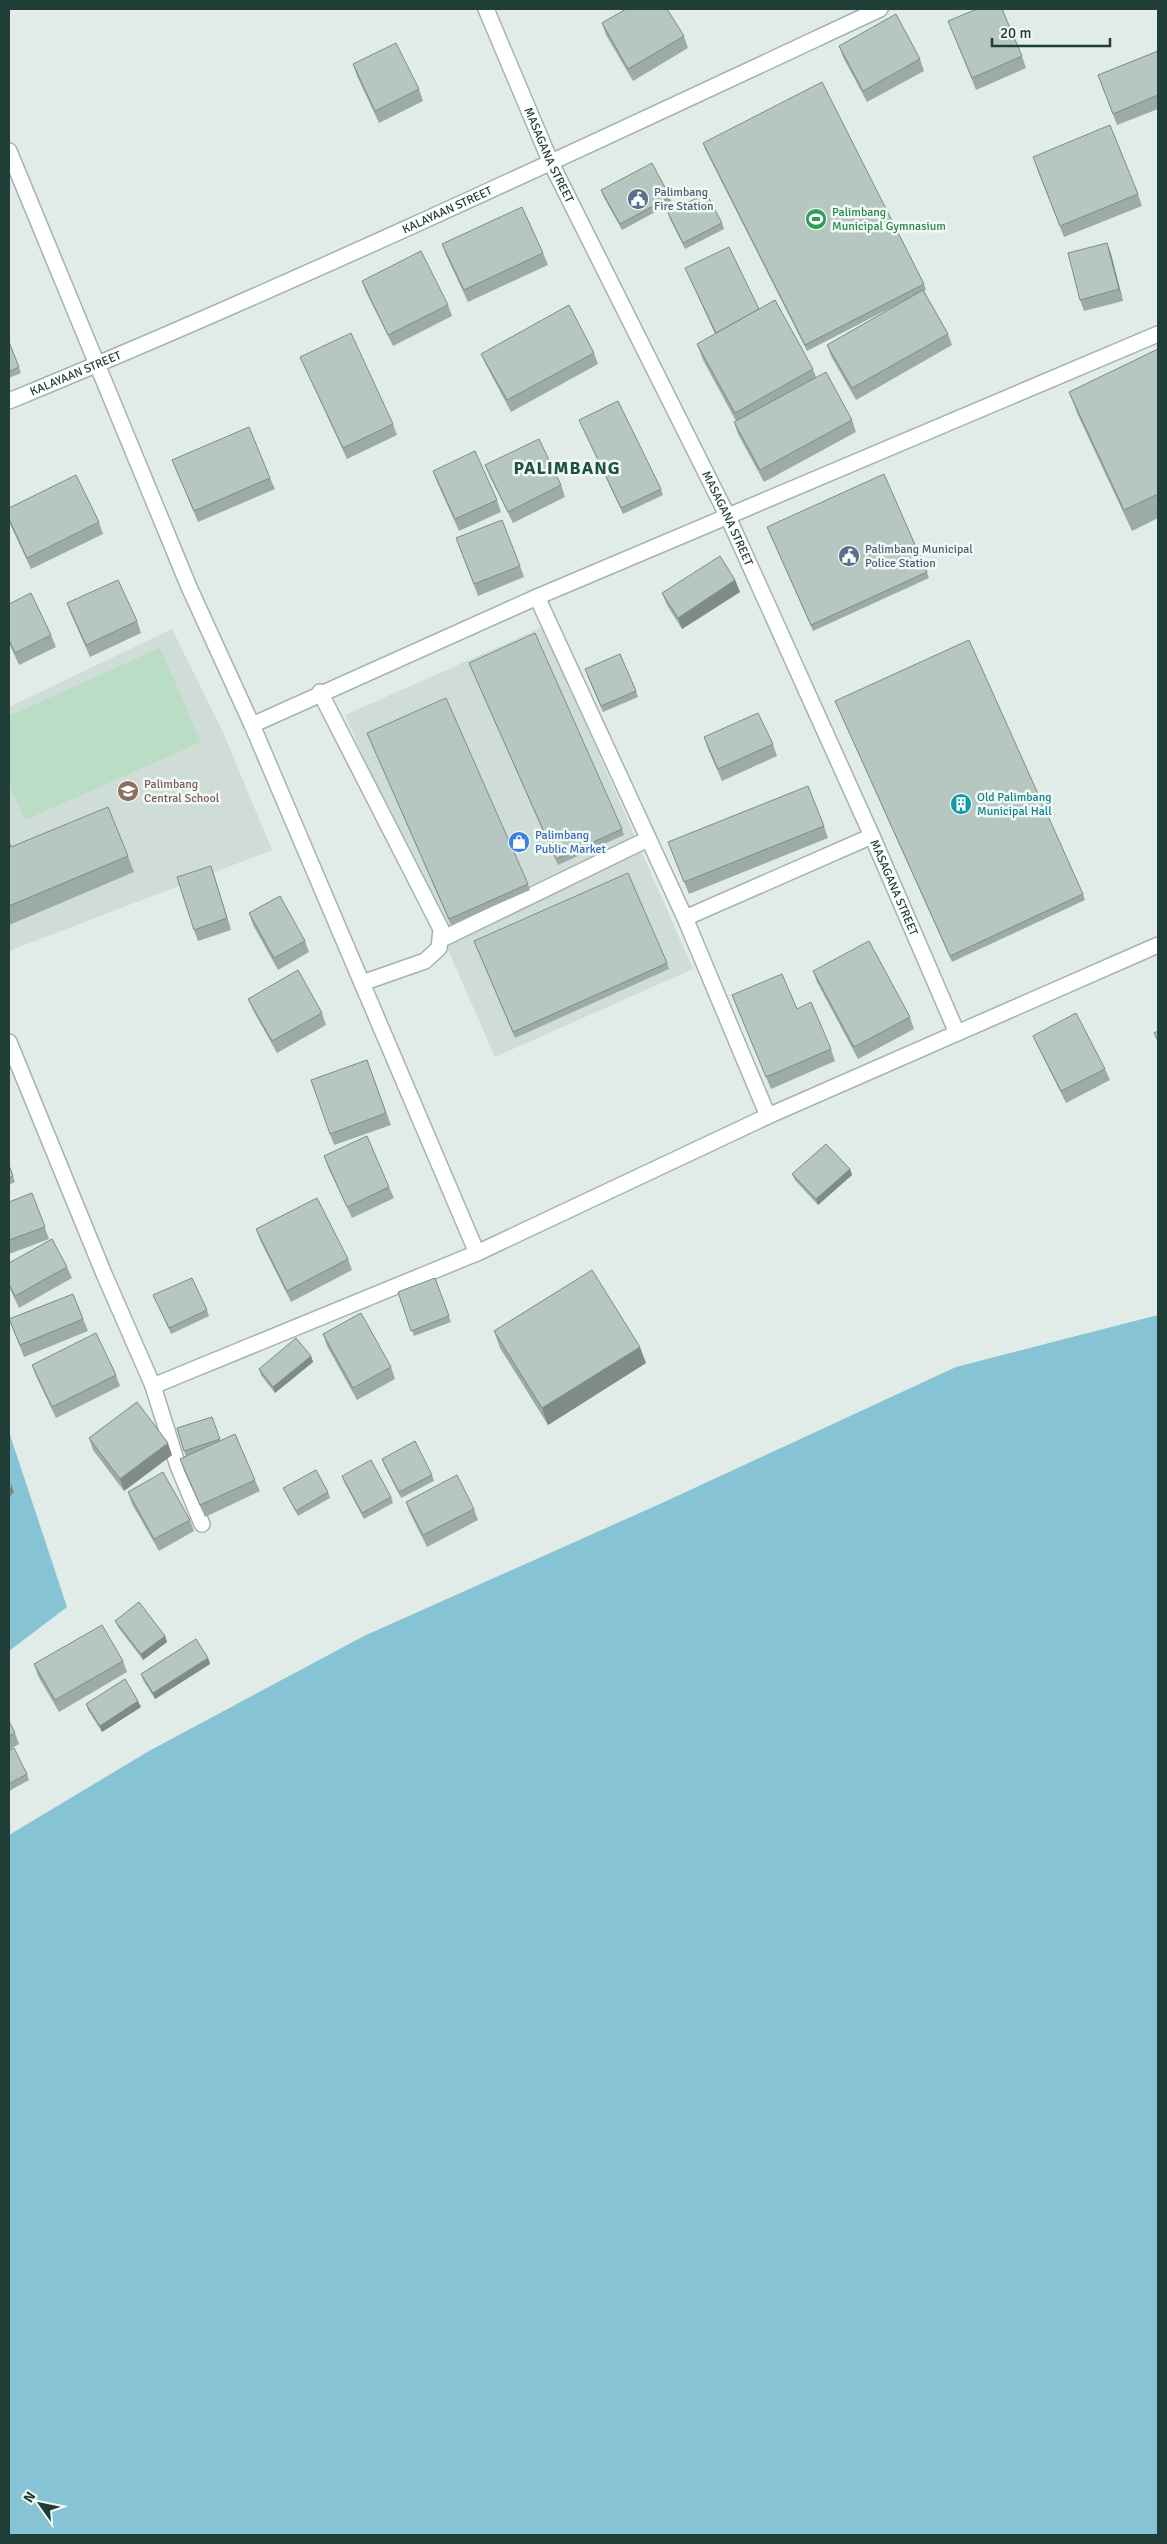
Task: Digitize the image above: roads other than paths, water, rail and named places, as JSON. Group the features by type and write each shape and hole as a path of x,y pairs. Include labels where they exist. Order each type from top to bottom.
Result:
{"street":[{"name":"MASAGANA STREET","path":"486,9 551,162 728,517 872,836 957,1034"},
{"name":"KALAYAAN STREET","path":"9,401 96,365 551,162 880,9"},
{"path":"9,152 189,586 252,725 477,1253"},
{"path":"252,725 320,692 537,597 1158,334"},
{"path":"537,597 685,918 768,1116"},
{"path":"320,692 441,929 442,939 439,948 425,961 362,983"},
{"path":"685,918 872,836"},
{"path":"442,939 648,839"},
{"path":"153,1386 477,1253 768,1116 1158,945"},
{"path":"9,1042 100,1266 153,1386 178,1466 202,1524"}],"water":[{"path":"1158,1315 1158,2535 9,2535 9,1835 149,1751 364,1636 662,1503 956,1367"},
{"path":"9,1432 67,1607 9,1651"}],"place":[{"name":"Palimbang Fire Station","path":"638,199"},
{"name":"Palimbang Municipal Gymnasium","path":"816,219"},
{"name":"Palimbang Municipal Police Station","path":"849,556"},
{"name":"Palimbang Central School","path":"128,791"},
{"name":"Old Palimbang Municipal Hall","path":"961,804"},
{"name":"Palimbang Public Market","path":"519,842"}],"district":[{"name":"PALIMBANG","path":"567,468"}]}
